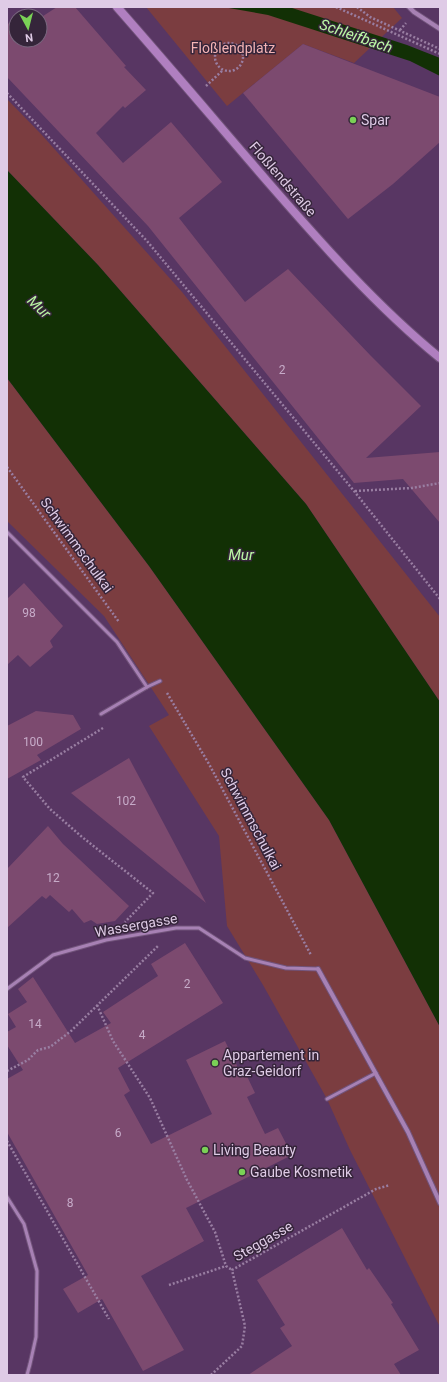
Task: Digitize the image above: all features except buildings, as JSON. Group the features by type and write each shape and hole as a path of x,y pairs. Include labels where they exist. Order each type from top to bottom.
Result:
{"main road":[{"name":"Floßlendstraße","path":"117,7 326,249 418,341 440,358"}],"street":[{"path":"409,7 440,29"},
{"path":"318,969 408,1132 440,1203"}],"lane":[{"path":"7,532 117,642 147,687"},
{"path":"102,714 147,687 160,681"},
{"name":"Wassergasse","path":"7,989 53,955 108,940 176,928 199,928 245,958 286,968 318,969"},
{"path":"327,1100 376,1073"},
{"path":"7,1197 24,1224 36,1271 36,1337 27,1375"}],"path":[{"path":"336,7 440,54"},
{"path":"357,7 370,17 440,49"},
{"path":"205,86 223,70 234,70 238,67 242,61 242,52 239,46 235,43 225,43 216,49 215,61 223,70"},
{"path":"7,93 147,240 354,491 440,599"},
{"name":"Schwimmschulkai","path":"7,467 122,626"},
{"path":"354,491 412,488 440,483"},
{"name":"Schwimmschulkai","path":"160,681 209,764 318,969"},
{"path":"108,940 153,893 82,837 50,809 23,777 109,724"},
{"path":"7,1071 28,1060 38,1050 50,1046 71,1031 176,928"},
{"path":"97,1006 113,1041 150,1098 187,1180 215,1232 226,1266 232,1270"},
{"path":"7,1141 109,1319"},
{"name":"Steggasse","path":"211,1375 242,1346 245,1326 232,1270 376,1189 390,1185"},
{"path":"169,1285 226,1266"}],"green space":[{"name":"Floßlendplatz","path":"146,7 393,7 402,18 354,63 303,44 227,106"},
{"path":"7,99 41,134 182,292 440,617 440,702 306,504 98,265 7,170"},
{"path":"7,378 149,566 329,820 440,1027 440,1327 350,1150 327,1099 263,985 227,926 219,836 149,726 169,715 104,616 7,521"}],"water":[{"name":"Schleifbach","path":"223,7 289,7 407,45 440,58 440,76 410,61 268,15"},
{"name":"Mur","path":"7,170 98,265 306,504 440,702 440,1027 329,820 149,566 7,378"}],"place":[{"name":"Spar","path":"353,120"},
{"name":"Appartement in Graz-Geidorf","path":"215,1063"},
{"name":"Living Beauty","path":"205,1150"},
{"name":"Gaube Kosmetik","path":"242,1172"}]}
